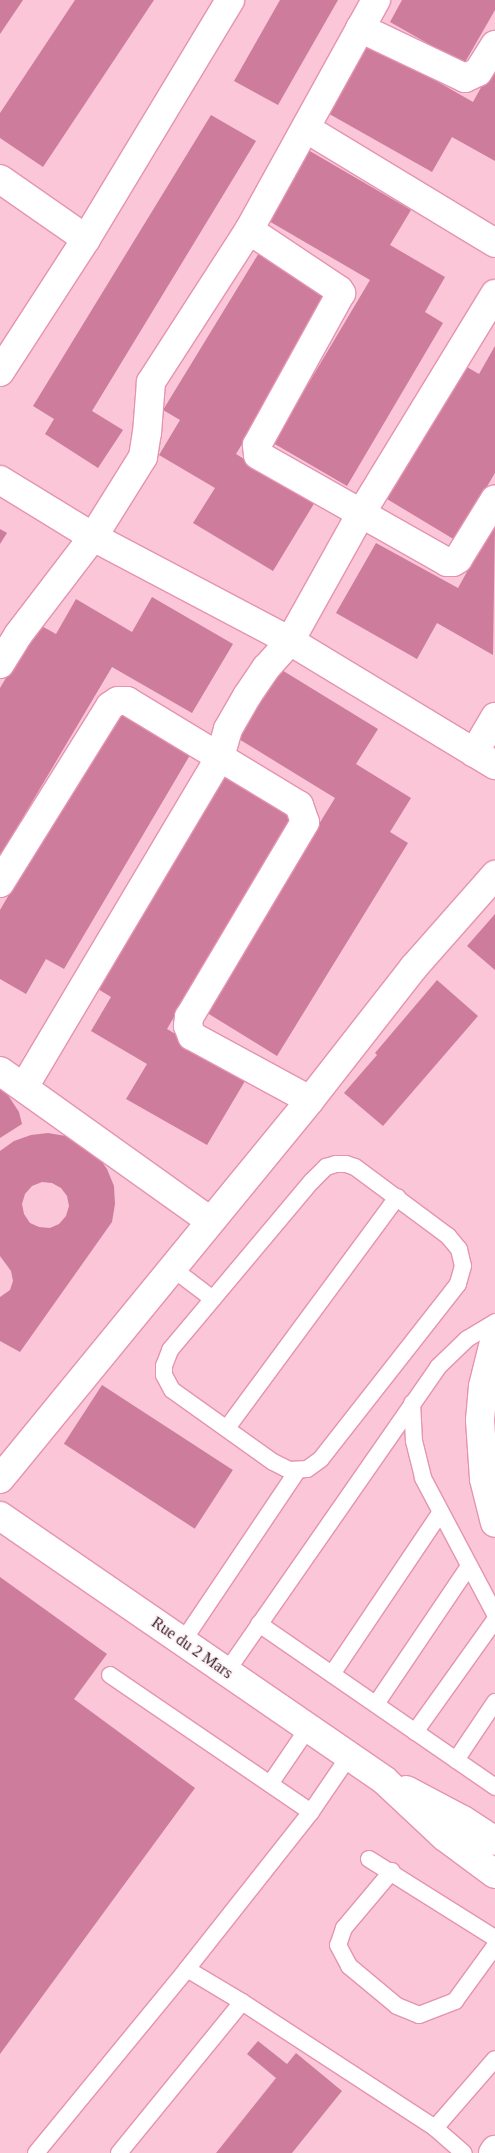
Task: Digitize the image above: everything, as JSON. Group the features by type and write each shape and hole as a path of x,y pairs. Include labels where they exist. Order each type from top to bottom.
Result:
{"street":[{"path":"0,372 86,239 230,0"},
{"path":"0,664 18,635 93,537 143,456 148,433 151,382 249,230 307,129 376,0"},
{"path":"360,28 465,78 478,72 495,45"},
{"path":"307,129 495,243"},
{"path":"0,179 86,239"},
{"path":"249,230 341,293 257,444 256,450 258,455 360,515 447,562 453,562 495,499"},
{"path":"24,1087 220,757 228,729 247,696 266,668 290,641 360,515 495,294"},
{"path":"0,480 93,537 290,641 484,759 495,717"},
{"path":"0,883 110,706 118,701 127,701 299,805 305,822 189,1017 189,1032 192,1036 310,1100"},
{"path":"0,1479 310,1100 414,967 495,874"},
{"path":"0,1071 210,1222"},
{"path":"495,1338 483,1386 480,1420 484,1479 495,1523"},
{"name":"Rue du 2 Mars","path":"0,1516 384,1780 445,1837 495,1874"},
{"name":"Rue du 2 Mars","path":"384,1780 438,1805 495,1841"}],"lane":[{"path":"346,1164 356,1167 397,1198 454,1242 462,1258 462,1276 458,1284 322,1459 315,1465 298,1470 280,1467 172,1390 164,1375 166,1358 213,1299 312,1181 326,1167 346,1164"},
{"path":"227,1428 397,1198"},
{"path":"172,1268 213,1299"},
{"path":"227,1671 438,1367 467,1339 495,1322"},
{"path":"412,1403 412,1422 417,1460 423,1478 495,1614"},
{"path":"183,1641 298,1470"},
{"path":"332,1674 440,1513"},
{"path":"376,1704 469,1566"},
{"path":"415,1732 495,1620"},
{"path":"260,1624 415,1732 494,1784"},
{"path":"110,1675 311,1812"},
{"path":"456,1760 495,1702"},
{"path":"270,1784 308,1728"},
{"path":"36,2153 187,1969 311,1812 350,1756"},
{"path":"368,1859 392,1871 495,1938"},
{"path":"392,1871 344,1928 338,1945 349,1966 397,2006 419,2015 455,2001 495,1946"},
{"path":"187,1969 242,2002 435,2128 464,2153"},
{"path":"119,2153 242,2002"},
{"path":"435,2128 495,2059"}],"building":[{"path":"0,0 23,0 0,34"},
{"path":"75,0 154,0 43,167 0,138 0,113"},
{"path":"280,0 338,0 278,105 234,81"},
{"path":"402,0 495,0 495,10 464,64 390,22"},
{"path":"365,40 473,102 495,62 495,161 452,137 432,172 324,111"},
{"path":"211,115 256,141 92,411 123,430 98,468 45,434 54,419 33,406"},
{"path":"303,147 411,210 390,245 445,277 425,312 443,323 347,486 273,443 370,280 262,217"},
{"path":"262,248 334,292 236,454 315,502 273,571 193,523 215,488 159,455 180,420 163,410"},
{"path":"495,346 495,473 455,540 382,496 460,363 479,374"},
{"path":"495,521 493,655 437,623 417,659 336,613 376,543 458,588"},
{"path":"0,529 7,533 0,544"},
{"path":"152,597 233,644 192,713 112,667 0,856 0,688 38,624 56,634 76,599 132,632"},
{"path":"272,664 378,729 356,764 411,798 390,832 408,843 277,1056 204,1011 335,798 229,733"},
{"path":"119,707 193,750 64,969 46,959 26,994 0,979 0,910"},
{"path":"221,767 295,810 167,1029 248,1076 207,1145 126,1099 147,1064 91,1031 111,997 93,986"},
{"path":"495,914 495,970 467,946"},
{"path":"437,980 478,1016 383,1126 344,1093"},
{"path":"0,1083 19,1112 22,1124 0,1138"},
{"path":"48,1133 66,1136 83,1143 97,1155 107,1169 114,1186 115,1204 112,1222 20,1352 0,1341 0,1297 10,1290 13,1281 11,1271 0,1256 0,1151 14,1141 31,1135","holes":["42,1182 52,1183 61,1188 67,1196 69,1206 66,1216 59,1224 50,1228 39,1227 30,1223 24,1214 22,1204 25,1194 32,1186"]},
{"path":"102,1385 233,1470 195,1529 64,1444"},
{"path":"0,1577 107,1654 74,1699 195,1788 0,2054"},
{"path":"258,2041 287,2064 296,2053 342,2091 292,2153 216,2153 276,2078 247,2054"}]}
